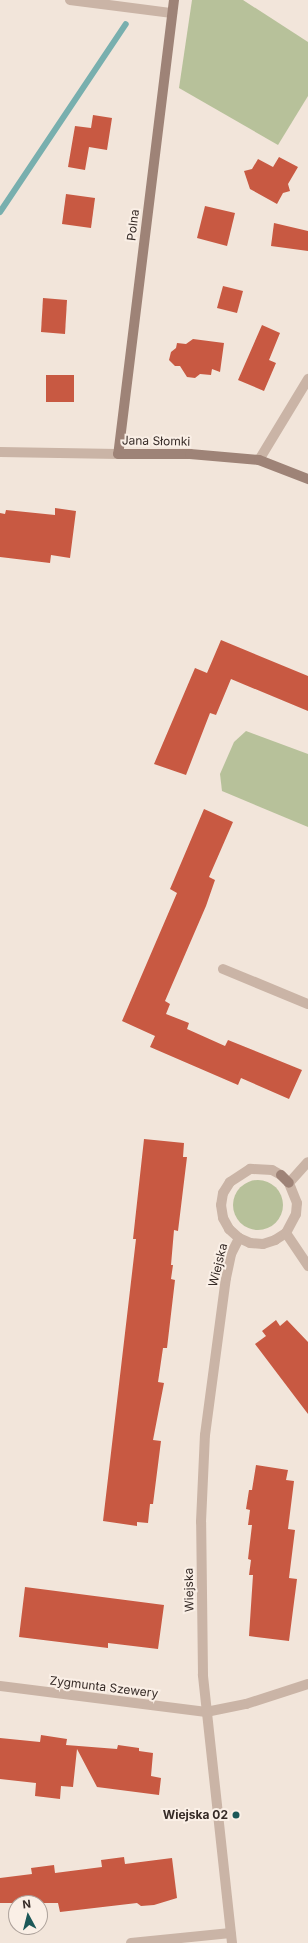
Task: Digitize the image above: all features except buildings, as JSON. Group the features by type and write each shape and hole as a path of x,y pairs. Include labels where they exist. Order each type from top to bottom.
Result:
{"street":[{"path":"70,0 172,13"},
{"name":"Polna","path":"118,454 174,0"},
{"path":"259,460 308,380"},
{"name":"Jana Słomki","path":"0,452 190,454 259,460 308,479"},
{"path":"223,969 308,1004"},
{"path":"289,1183 308,1162"},
{"path":"250,1169 266,1169 281,1175 289,1183 295,1192 297,1208 292,1224 286,1233 275,1240 263,1244 250,1243 238,1238 229,1229 223,1218 221,1205 223,1193 230,1182 250,1169"},
{"path":"286,1233 308,1266"},
{"name":"Wiejska","path":"232,1938 206,1712 201,1522 205,1435 226,1278 231,1254 238,1238"},
{"name":"Zygmunta Szewery","path":"0,1686 206,1712 246,1704 308,1684"},
{"path":"131,1943 232,1938"}],"green space":[{"path":"192,0 243,0 308,42 308,96 278,145 179,88"},
{"path":"246,731 308,754 308,827 222,791 220,774 234,742"},
{"path":"253,1180 263,1180 276,1187 283,1200 283,1210 276,1223 263,1230 253,1230 244,1226 237,1219 233,1210 233,1200 237,1191 244,1184"}],"waterway":[{"path":"0,212 126,24"}],"place":[{"name":"Wiejska 02","path":"236,1815"}]}
